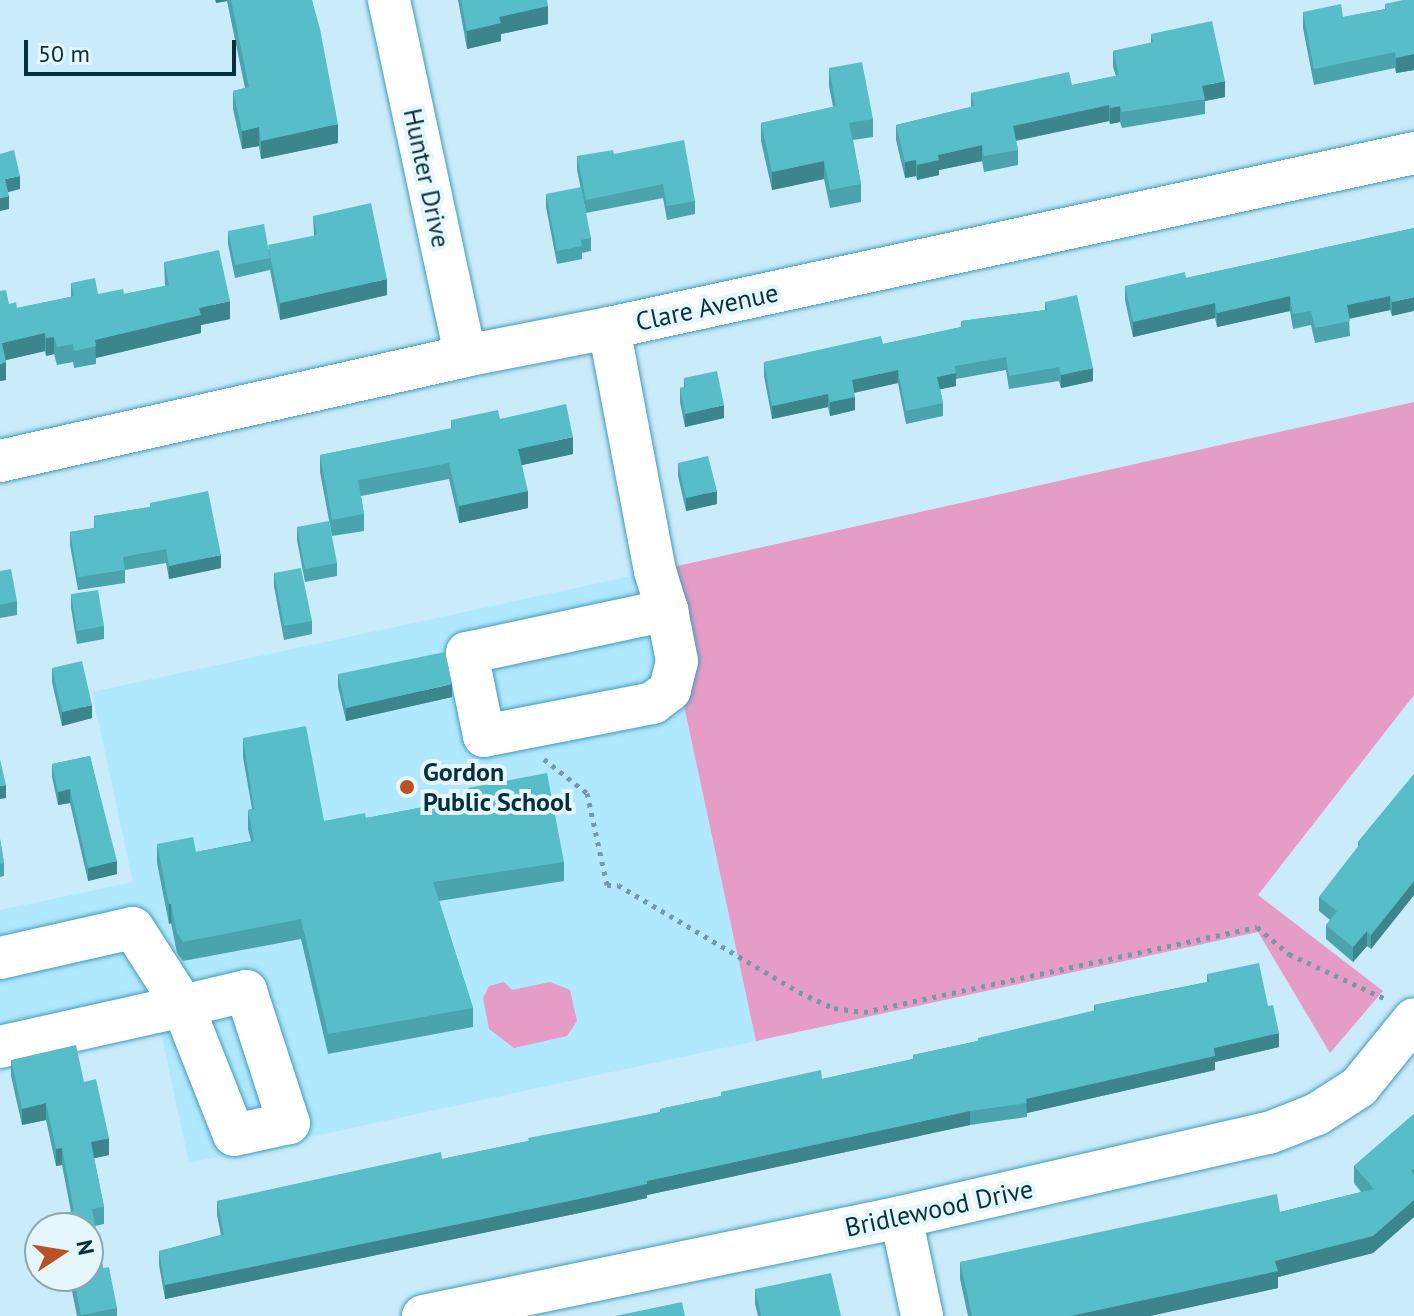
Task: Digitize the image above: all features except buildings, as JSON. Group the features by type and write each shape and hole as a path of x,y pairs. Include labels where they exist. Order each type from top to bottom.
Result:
{"street":[{"name":"Hunter Drive","path":"389,0 465,356"},
{"name":"Clare Avenue","path":"0,461 465,356 609,328 1414,153"},
{"path":"609,328 655,571 667,610 677,661 670,690 653,703 484,736 467,653 667,610"},
{"path":"0,958 133,928 183,1006 0,1047"},
{"name":"Bridlewood Drive","path":"423,1316 540,1304 1293,1125 1317,1114 1359,1087 1399,1009"},
{"path":"901,1217 922,1316"}],"path":[{"path":"501,733 554,765 587,793 607,885 618,885 799,992 834,1008 864,1012 1257,927 1289,954 1399,1009"}],"shaded area":[{"path":"1414,402 1414,695 1258,895 1383,991 1330,1053 1258,932 756,1041 655,571"},
{"name":"Gordon Public School","path":"655,571 756,1041 189,1163 160,1028 0,1062 0,910 133,882 92,692"},
{"path":"504,982 512,990 550,982 570,990 577,1021 567,1036 514,1048 489,1029 483,998 489,986"}],"place":[{"name":"Gordon Public School","path":"407,787"}]}
